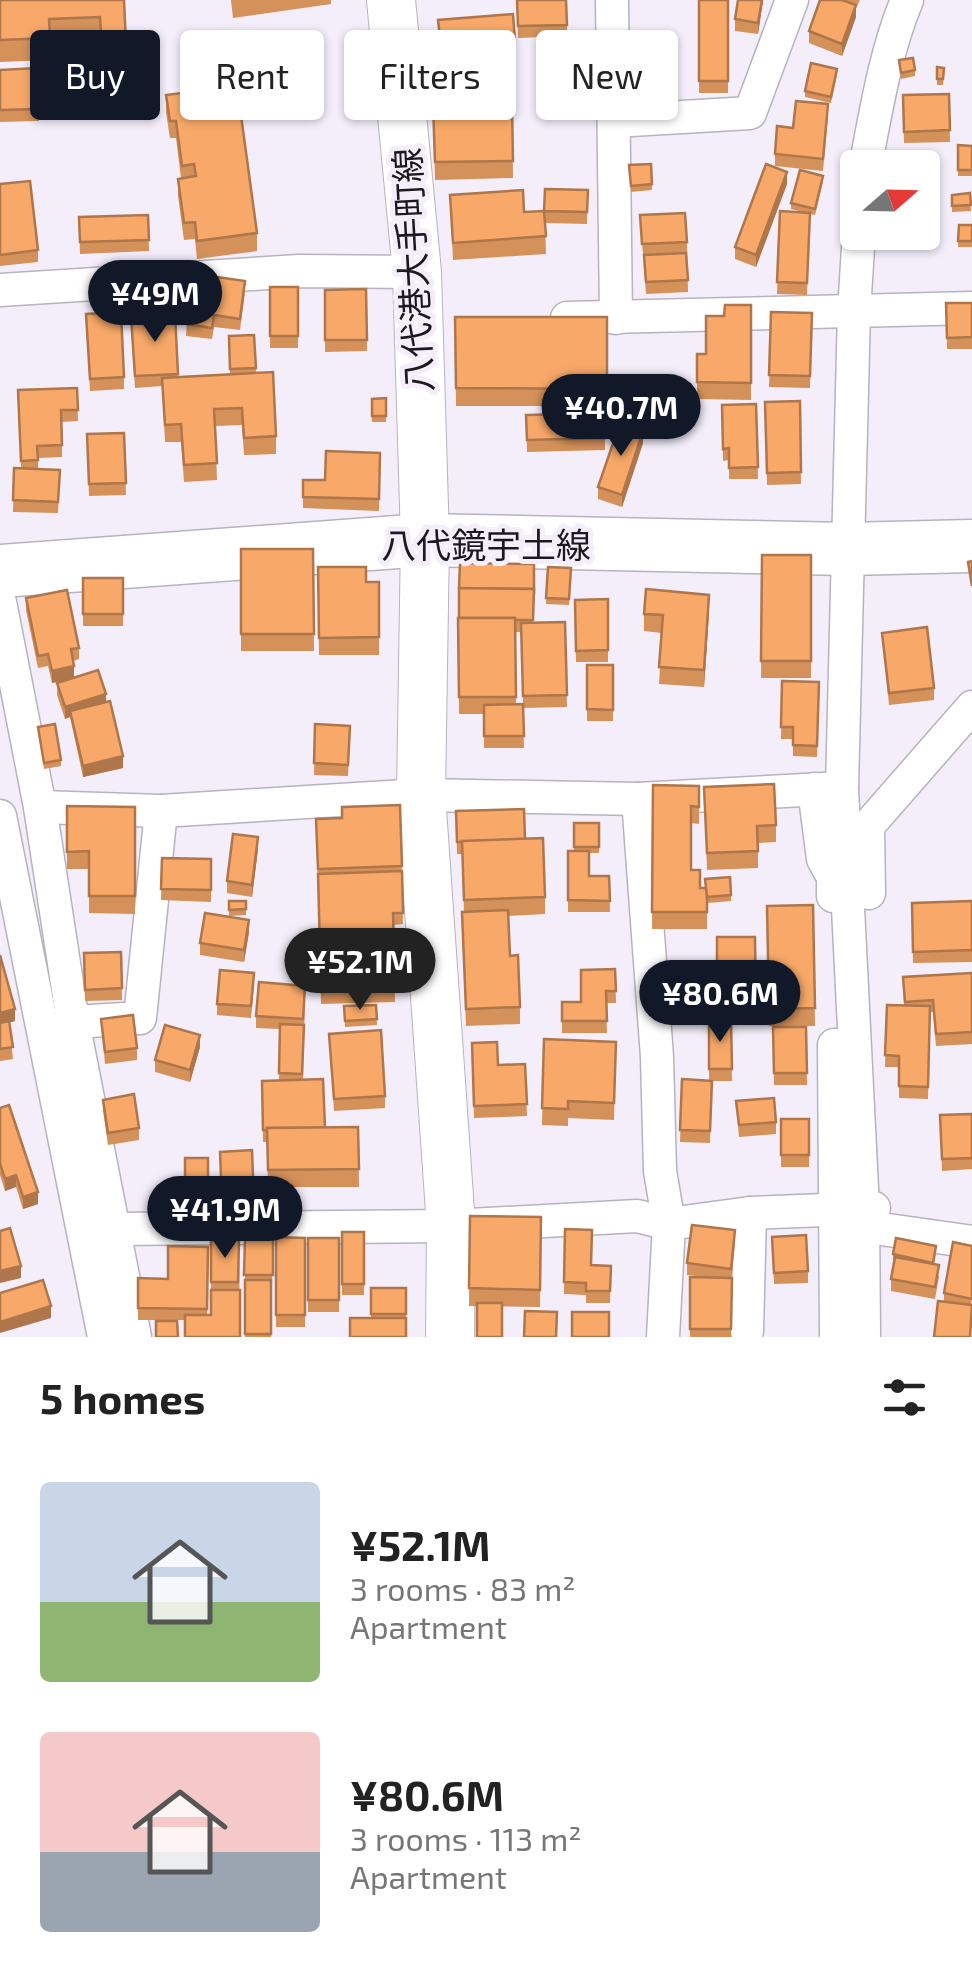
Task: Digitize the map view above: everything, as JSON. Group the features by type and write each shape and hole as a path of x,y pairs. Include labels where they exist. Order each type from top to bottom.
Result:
{"main road":[{"name":"八代鏡宇土線","path":"0,572 425,540 847,549 972,546"}],"street":[{"name":"八代港大手町線","path":"392,0 417,272 434,320 421,794 451,1226 450,1337"},
{"path":"612,0 616,318"},
{"path":"614,121 750,113 792,0"},
{"path":"869,150 878,96 907,0"},
{"path":"858,250 847,549 824,860 833,876 861,1213 876,1337"},
{"path":"0,290 300,272 417,272"},
{"path":"543,319 972,308"},
{"path":"0,602 40,807 73,1022 135,1337"},
{"path":"864,1337 861,1213 868,826 972,706"},
{"path":"40,807 162,812 421,794 638,799 828,788"},
{"path":"638,799 658,1058 660,1171 669,1224 662,1337"},
{"path":"73,1022 140,1018 162,812"},
{"path":"0,816 104,1337"},
{"path":"747,1331 750,1213"},
{"path":"114,1229 451,1226 637,1216 669,1224 750,1213 861,1213 972,1242"},
{"path":"836,1337 861,1213"}],"building":[{"path":"0,0 124,0 125,30 101,30 100,17 49,19 50,30 30,30 30,39 0,40"},
{"path":"517,0 566,0 567,25 518,26"},
{"path":"699,0 728,0 728,81 699,81"},
{"path":"738,0 762,0 758,23 735,19"},
{"path":"820,0 842,0 856,5 842,44 809,31"},
{"path":"513,14 514,30 439,30 438,20"},
{"path":"913,58 915,70 901,73 899,60"},
{"path":"811,63 837,69 831,97 805,91"},
{"path":"937,67 944,68 943,79 937,79"},
{"path":"30,68 30,109 0,110 0,70"},
{"path":"180,93 180,120 242,120 257,233 197,241 195,222 184,223 178,179 196,176 194,164 182,166 176,121 170,121 166,95"},
{"path":"949,94 950,130 904,132 903,95"},
{"path":"796,101 828,104 823,159 775,154 777,126 793,128"},
{"path":"434,120 512,120 513,161 435,162"},
{"path":"958,145 972,146 972,170 958,170"},
{"path":"651,164 652,184 631,186 629,165"},
{"path":"766,164 787,172 756,255 735,247"},
{"path":"800,170 823,176 815,209 791,203"},
{"path":"30,181 38,250 0,255 0,184"},
{"path":"545,189 588,190 587,212 544,211"},
{"path":"523,190 524,212 544,211 546,236 453,243 450,195"},
{"path":"970,193 971,205 952,206 952,195"},
{"path":"780,211 810,213 807,283 777,282"},
{"path":"685,213 687,242 642,244 640,215"},
{"path":"148,215 149,240 80,242 79,217"},
{"path":"959,225 972,225 972,241 958,241"},
{"path":"686,253 688,280 646,282 644,255"},
{"path":"182,272 245,281 240,319 214,315 212,328 186,324 188,307 177,306"},
{"path":"270,287 298,287 298,336 270,336"},
{"path":"366,289 367,340 325,340 325,290"},
{"path":"946,303 972,303 972,337 947,338"},
{"path":"725,305 751,305 751,383 697,382 697,354 706,354 706,316 724,316"},
{"path":"121,312 124,377 90,379 86,314"},
{"path":"771,312 812,313 810,376 769,375"},
{"path":"175,314 178,374 135,376 131,316"},
{"path":"455,317 607,317 607,389 456,388"},
{"path":"254,335 256,368 230,369 229,336"},
{"path":"273,372 276,436 244,438 242,408 214,409 217,463 184,465 181,424 165,425 162,378"},
{"path":"77,388 78,410 61,410 62,445 37,446 38,460 21,461 18,390"},
{"path":"386,398 386,416 372,416 372,399"},
{"path":"800,401 801,472 767,473 765,402"},
{"path":"756,404 758,467 729,468 729,448 723,449 722,405"},
{"path":"605,413 605,438 527,440 526,415"},
{"path":"620,423 643,431 622,495 598,487"},
{"path":"124,433 126,483 89,484 87,434"},
{"path":"326,451 380,453 379,499 303,497 303,480 325,480"},
{"path":"14,468 60,470 58,502 13,500"},
{"path":"241,549 313,549 314,634 241,634"},
{"path":"762,555 811,555 811,661 761,661"},
{"path":"460,563 534,564 534,589 459,588"},
{"path":"318,567 366,567 366,582 379,582 379,637 319,638"},
{"path":"548,567 571,568 569,599 546,598"},
{"path":"83,578 123,578 123,614 83,614"},
{"path":"459,588 534,589 533,620 459,618"},
{"path":"646,589 709,595 704,670 659,667 663,615 644,614"},
{"path":"67,590 79,648 71,649 74,666 52,671 48,654 38,656 26,598"},
{"path":"608,599 608,650 576,651 575,600"},
{"path":"458,618 515,618 516,697 459,697"},
{"path":"565,622 567,695 523,696 521,623"},
{"path":"927,627 934,688 889,693 882,633"},
{"path":"587,665 613,665 613,710 587,709"},
{"path":"98,670 106,694 65,707 57,683"},
{"path":"782,681 819,682 817,746 793,745 793,727 781,727"},
{"path":"110,701 123,756 83,766 70,711"},
{"path":"523,704 524,736 484,736 484,705"},
{"path":"55,724 61,760 44,763 38,727"},
{"path":"315,724 350,726 348,765 314,763"},
{"path":"774,784 776,825 757,826 758,851 707,853 704,787"},
{"path":"653,785 699,786 699,807 691,806 691,870 700,870 700,888 707,888 707,912 652,912"},
{"path":"400,805 402,866 318,869 316,819 342,818 342,807"},
{"path":"67,806 135,807 135,896 89,896 89,851 67,852"},
{"path":"524,809 525,839 457,842 456,811"},
{"path":"574,823 599,823 599,847 574,847"},
{"path":"233,834 258,837 252,885 227,881"},
{"path":"543,838 545,897 464,900 462,841"},
{"path":"568,851 589,851 589,876 609,876 610,901 568,900"},
{"path":"162,858 211,859 211,890 161,889"},
{"path":"402,871 403,913 393,913 394,949 320,951 318,874"},
{"path":"730,877 731,895 707,897 705,879"},
{"path":"229,901 246,901 246,909 229,910"},
{"path":"972,901 972,950 913,952 912,903"},
{"path":"813,905 815,1008 769,1009 767,906"},
{"path":"508,910 510,956 518,955 520,1007 466,1009 462,912"},
{"path":"205,913 249,920 244,950 200,943"},
{"path":"717,937 755,937 756,1011 717,1011"},
{"path":"121,952 122,988 85,990 84,953"},
{"path":"0,955 15,1009 0,1013"},
{"path":"393,956 395,990 321,992 320,958"},
{"path":"615,969 616,991 606,991 607,1021 562,1021 562,1002 581,1002 581,970"},
{"path":"220,970 254,973 251,1006 217,1004"},
{"path":"972,973 972,1032 936,1034 933,1000 905,1002 903,977"},
{"path":"259,982 305,986 303,1019 256,1016"},
{"path":"376,1005 377,1019 345,1021 344,1006"},
{"path":"887,1005 930,1006 928,1087 899,1086 899,1056 885,1055"},
{"path":"133,1015 137,1048 105,1052 101,1019"},
{"path":"9,1021 13,1047 0,1049 0,1023"},
{"path":"709,1021 731,1021 732,1069 709,1069"},
{"path":"280,1024 304,1025 302,1074 279,1073"},
{"path":"165,1025 200,1035 190,1070 155,1060"},
{"path":"773,1027 806,1027 807,1073 774,1073"},
{"path":"381,1030 385,1096 334,1099 329,1034"},
{"path":"544,1039 616,1042 614,1103 568,1101 568,1109 542,1108"},
{"path":"497,1042 498,1065 525,1064 527,1104 474,1106 472,1043"},
{"path":"323,1079 325,1128 263,1130 262,1081"},
{"path":"682,1079 712,1081 710,1131 680,1130"},
{"path":"134,1094 139,1128 108,1133 103,1100"},
{"path":"774,1098 776,1122 739,1125 736,1101"},
{"path":"9,1105 38,1192 23,1197 16,1175 5,1179 0,1163 0,1108"},
{"path":"972,1114 972,1158 942,1159 940,1115"},
{"path":"781,1119 809,1119 809,1155 781,1155"},
{"path":"358,1127 359,1169 268,1170 267,1128"},
{"path":"252,1150 254,1201 222,1202 220,1152"},
{"path":"185,1158 208,1158 208,1198 185,1198"},
{"path":"470,1216 541,1217 540,1290 469,1288"},
{"path":"692,1225 735,1230 731,1269 687,1263"},
{"path":"10,1228 21,1266 0,1271 0,1231"},
{"path":"565,1229 592,1230 591,1265 611,1266 610,1291 586,1291 586,1283 564,1282"},
{"path":"342,1232 364,1232 364,1284 342,1284"},
{"path":"806,1235 808,1271 774,1273 772,1237"},
{"path":"276,1237 305,1238 305,1315 276,1315"},
{"path":"245,1238 273,1238 273,1275 244,1275"},
{"path":"308,1238 339,1238 339,1300 308,1300"},
{"path":"896,1238 936,1246 933,1263 893,1254"},
{"path":"211,1240 239,1240 238,1282 211,1282"},
{"path":"953,1242 972,1246 972,1299 944,1293"},
{"path":"168,1246 208,1247 207,1309 138,1308 138,1278 168,1279"},
{"path":"895,1257 939,1265 935,1287 891,1279"},
{"path":"690,1277 732,1278 731,1329 690,1329"},
{"path":"43,1280 51,1306 0,1322 0,1293"},
{"path":"245,1280 271,1280 271,1334 245,1334"},
{"path":"371,1288 406,1288 406,1314 371,1314"},
{"path":"211,1290 240,1290 240,1337 185,1337 185,1315 211,1315"},
{"path":"938,1301 972,1305 970,1337 934,1337"},
{"path":"477,1303 502,1303 502,1337 477,1337"},
{"path":"525,1311 557,1312 556,1337 524,1337"},
{"path":"572,1312 609,1312 609,1337 572,1337"},
{"path":"350,1318 406,1318 406,1337 350,1337"},
{"path":"156,1321 177,1321 178,1337 156,1337"}]}
